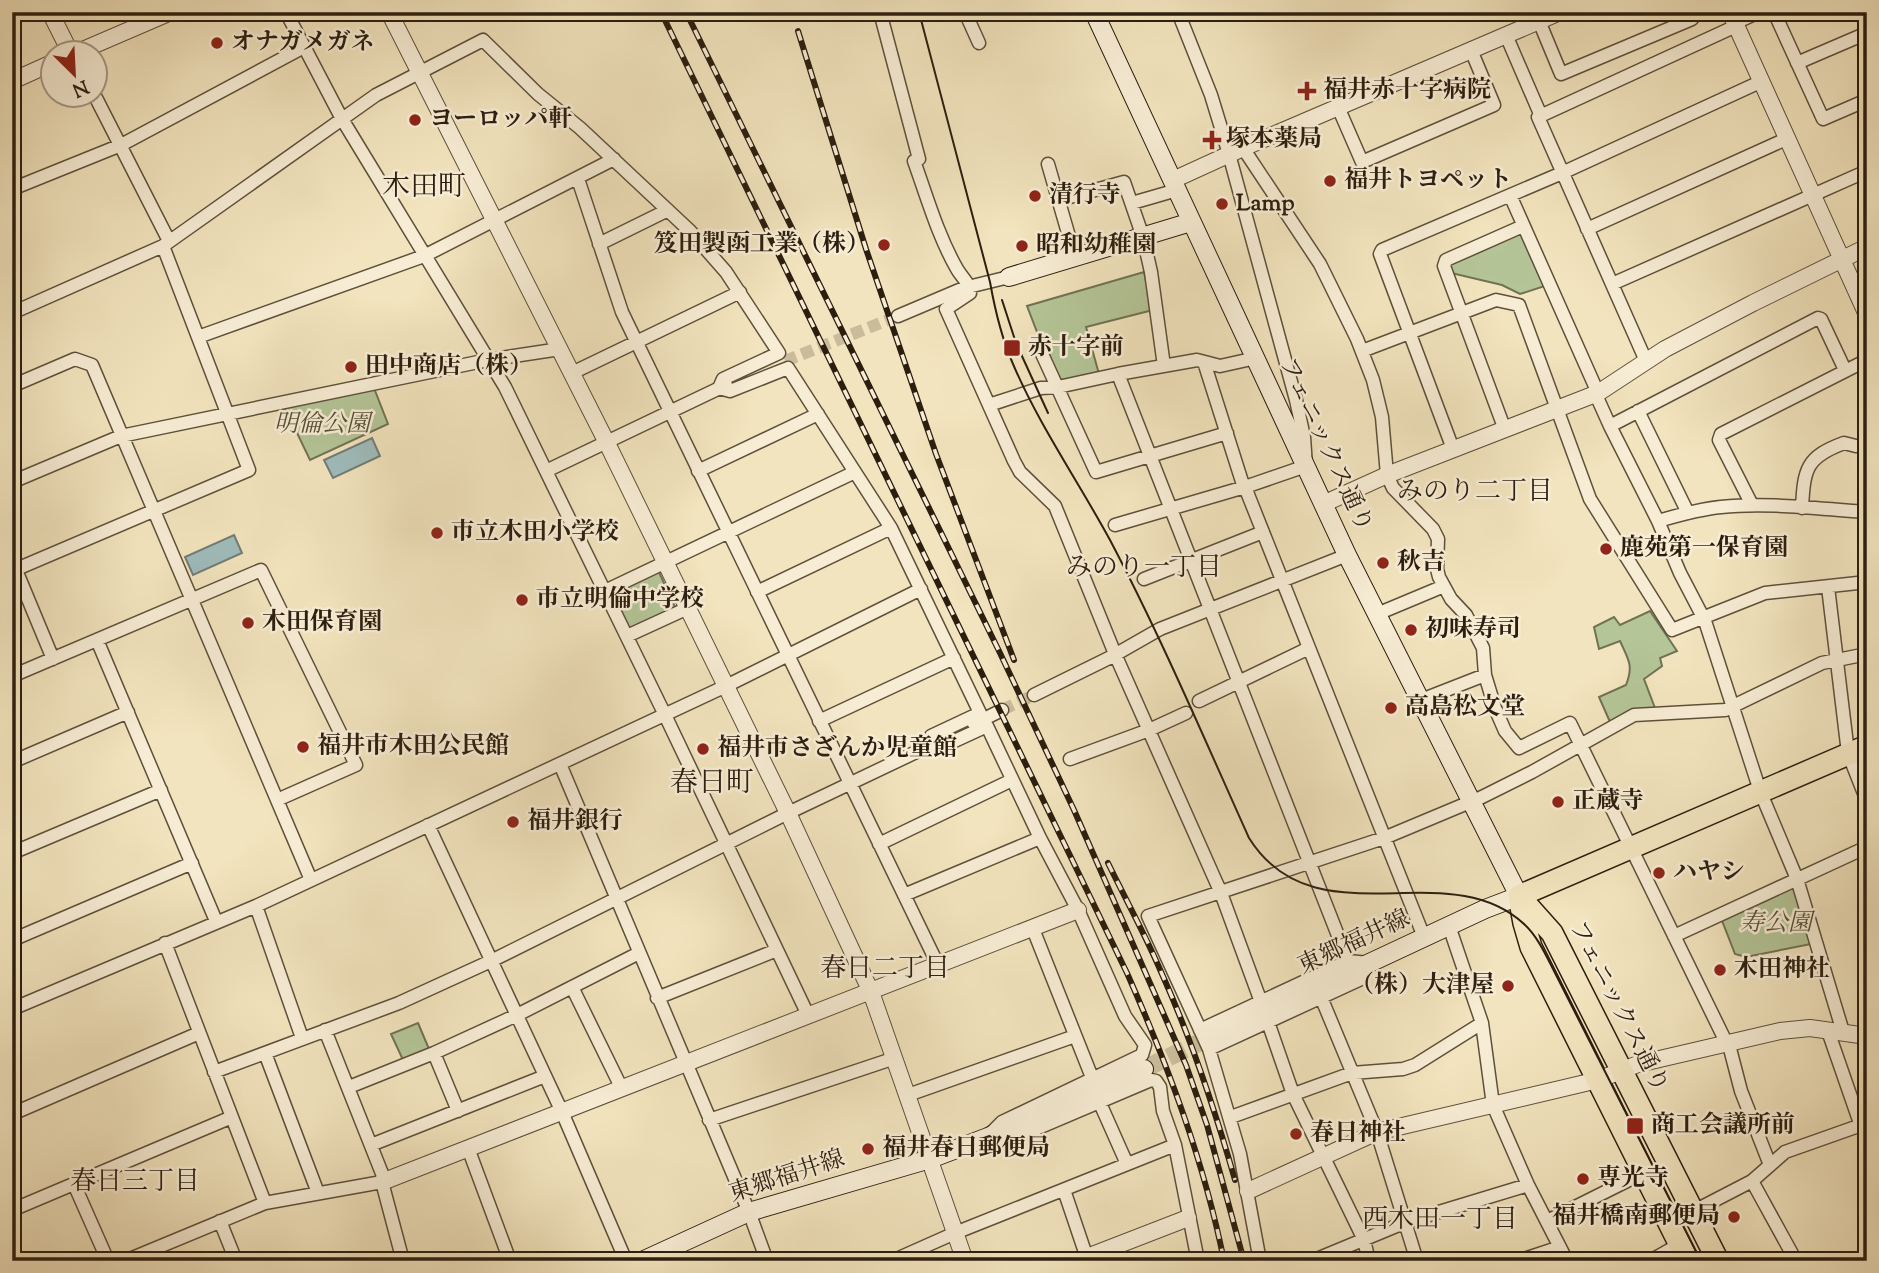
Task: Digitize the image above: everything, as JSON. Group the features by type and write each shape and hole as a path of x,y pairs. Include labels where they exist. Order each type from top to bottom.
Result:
{"main road":[{"name":"フェニックス通り","path":"1094,12 1377,614 1519,896 1552,933 1718,1261"},
{"path":"1009,277 1191,222"},
{"path":"1519,896 1857,750"},
{"name":"フェニックス通り","path":"1519,896 1531,947 1684,1253"},
{"name":"東郷福井線","path":"1207,1039 1424,937 1519,896"},
{"name":"東郷福井線","path":"642,1261 749,1212 930,1159 988,1137 1144,1069"}],"street":[{"path":"50,12 63,38"},
{"path":"108,39 171,12"},
{"path":"286,12 342,119 505,387 808,1015"},
{"path":"389,12 606,441 788,813 871,992 965,1261"},
{"path":"880,12 919,159 914,161 934,216 958,270 970,287 970,293 946,309 1020,472 1055,506 1115,654 1221,893 1261,1002"},
{"path":"965,12 979,43"},
{"path":"1115,525 1306,466 1304,437 1296,400 1236,151 1178,12"},
{"path":"1132,203 1175,185 1236,151 1560,12"},
{"path":"1539,21 1561,74 1692,19 1689,12"},
{"path":"1646,361 1538,117 1733,21 1759,12"},
{"path":"1774,12 1822,119 1867,100"},
{"path":"1733,21 1867,315"},
{"path":"1797,63 1867,33"},
{"path":"1506,35 1541,116"},
{"path":"12,313 166,244 376,95 483,40 538,94 614,159 690,231 740,292 779,353 723,379 719,388"},
{"path":"12,189 121,145 304,47"},
{"path":"1338,107 1362,162 1494,105 1471,50"},
{"path":"12,81 38,70"},
{"path":"1453,449 1380,254 1382,250 1563,173 1760,82"},
{"path":"53,659 14,571 249,470 166,244 101,108"},
{"path":"1587,229 1786,139"},
{"path":"1236,151 1320,264 1362,351 1382,416 1387,475 1393,488 1433,529 1438,538 1437,569 1451,599 1466,615 1483,648 1485,675 1505,731 1519,748 1570,723 1727,1041 1741,1091 1770,1165"},
{"path":"198,337 424,256 614,159"},
{"path":"1048,164 1075,257"},
{"path":"1612,284 1867,171"},
{"path":"578,178 622,312 939,967"},
{"path":"1059,200 1124,182 1152,272 1164,366"},
{"path":"1510,195 1610,426 1703,617 1760,791 1797,879 1835,1031 1864,1124 1785,1152 1752,1181 1669,1224"},
{"path":"599,244 668,210"},
{"path":"1505,430 1444,266 1446,260 1523,226"},
{"path":"1323,503 1387,475 1597,394 1646,361 1753,303 1867,247"},
{"path":"898,316 970,287 1009,277"},
{"path":"572,373 740,292"},
{"path":"1362,351 1496,300 1519,305 1590,499 1672,630 1765,593 1867,582"},
{"path":"1610,426 1818,318 1821,319 1845,370"},
{"path":"1038,342 1096,472 1227,433"},
{"path":"12,482 121,436 488,360 560,349"},
{"path":"989,405 1041,388 1197,360 1220,366 1256,358"},
{"path":"12,386 75,359 92,365 311,880"},
{"path":"546,471 719,388 785,360"},
{"path":"1752,505 1719,440 1721,434 1867,360"},
{"path":"1204,362 1244,487 1424,937"},
{"path":"719,388 730,391 788,368 891,528 980,713 931,736 927,747"},
{"path":"1118,374 1348,961"},
{"path":"1638,411 1688,513"},
{"path":"698,471 818,414"},
{"path":"1802,508 1803,478 1809,464 1818,455 1844,443 1856,446"},
{"path":"605,591 855,471"},
{"path":"1658,521 1720,507 1752,505 1867,512"},
{"path":"757,592 891,528"},
{"path":"1144,579 1263,532"},
{"path":"1034,695 1160,629 1210,607 1283,582 1348,555"},
{"path":"12,676 261,570 356,765 277,800"},
{"path":"1377,614 1444,586"},
{"path":"1828,587 1837,658 1867,801"},
{"path":"12,1009 256,906 726,686 921,589"},
{"path":"627,636 688,608"},
{"path":"97,640 216,921"},
{"path":"1199,701 1309,648"},
{"path":"1260,1261 1231,1117 1207,1039 1148,916 1384,838 1532,772 1634,715 1725,710 1837,658 1867,654"},
{"path":"819,721 954,657"},
{"path":"1421,700 1485,675"},
{"path":"214,1072 399,1003 491,961 1002,710"},
{"path":"12,762 128,712"},
{"path":"1070,760 1186,713"},
{"path":"927,747 935,750 988,726 1040,838 1078,911 1125,1016 1145,1045 1142,1055 1002,1122 988,1137"},
{"path":"560,764 749,1212 767,1261"},
{"path":"879,844 1012,780"},
{"path":"12,853 161,790"},
{"path":"428,825 562,1112 626,1261"},
{"path":"904,895 1040,838"},
{"path":"1674,936 1867,847"},
{"path":"12,940 192,863"},
{"path":"256,906 302,1038"},
{"path":"125,1261 265,1203 383,1181 1078,911"},
{"path":"1449,926 1482,1023 1493,1105 1528,1185 1567,1261"},
{"path":"1033,929 1093,1080"},
{"path":"165,943 265,1203"},
{"path":"657,998 777,950"},
{"path":"349,1087 434,1053 517,1015 639,953"},
{"path":"1348,961 1369,963 1361,979 1268,1022 1207,1039 1261,1002 1348,961"},
{"path":"572,987 622,1089"},
{"path":"1321,997 1377,1132 1417,1261"},
{"path":"1268,1022 1293,1094 1364,1240 1368,1261"},
{"path":"1231,1117 1352,1073 1404,1069 1415,1065 1482,1023"},
{"path":"1248,1191 1377,1132 1598,1080 1621,1069 1727,1041 1810,1028 1867,1036"},
{"path":"325,1030 371,1145 403,1261"},
{"path":"12,1114 200,1033"},
{"path":"908,1096 1075,1035"},
{"path":"265,1053 318,1194"},
{"path":"434,1053 458,1111"},
{"path":"709,1120 895,1058"},
{"path":"371,1145 545,1076"},
{"path":"988,1137 1010,1140 1099,1101 1156,1080 1175,1145 1198,1261"},
{"path":"1099,1101 1127,1164"},
{"path":"12,1210 232,1117"},
{"path":"892,1261 1175,1145"},
{"path":"468,1148 510,1261"},
{"path":"1547,1221 1643,1173"},
{"path":"1752,1181 1796,1261"},
{"path":"74,1184 108,1261"},
{"path":"1312,1261 1406,1222 1528,1185"},
{"path":"1064,1190 1084,1259 1188,1218"},
{"path":"220,1221 236,1261"},
{"path":"1518,1261 1560,1247"},
{"path":"1650,1261 1684,1253"}],"green space":[{"path":"1516,233 1523,236 1545,286 1520,294 1502,285 1451,273 1449,268 1452,261"},
{"path":"1144,272 1153,310 1086,327 1099,374 1057,384 1027,306"},
{"name":"明倫公園","path":"374,388 388,424 310,460 284,406"},
{"path":"658,570 676,609 629,630 609,591"},
{"path":"1650,611 1677,651 1660,658 1662,666 1644,679 1655,708 1610,722 1599,697 1626,685 1630,672 1629,662 1620,641 1599,649 1594,627 1614,617 1620,625"},
{"name":"寿公園","path":"1787,887 1794,889 1811,944 1746,957 1735,954 1721,918"},
{"path":"418,1023 429,1049 403,1060 391,1034"}],"water":[{"path":"372,438 380,456 333,478 324,460"},
{"path":"234,535 242,553 193,575 185,557"}],"tunnel":[{"path":"785,361 898,316"},
{"path":"1002,710 1034,695"},
{"path":"1144,1069 1211,1037"}],"tram line":[{"path":"919,12 1009,354 1023,387 1098,518 1147,613 1249,838 1277,869 1309,886 1345,892 1458,895 1493,904 1524,924 1546,954 1701,1261"},
{"path":"1002,300 1016,343 1048,413"}],"railway":[{"path":"661,12 1127,973 1183,1114 1206,1187 1224,1261"},
{"path":"686,12 1000,653 1074,810 1186,1065 1207,1125 1244,1261"},
{"path":"798,31 866,249 936,454 1014,660"},
{"path":"1108,863 1173,999 1211,1102 1235,1180"}],"place":[{"name":"オナガメガネ","path":"217,43"},
{"name":"福井赤十字病院","path":"1307,91"},
{"name":"ヨーロッパ軒","path":"415,120"},
{"name":"塚本薬局","path":"1212,140"},
{"name":"福井トヨペット","path":"1330,181"},
{"name":"清行寺","path":"1035,196"},
{"name":"Lamp","path":"1222,204"},
{"name":"笈田製函工業（株）","path":"884,245"},
{"name":"昭和幼稚園","path":"1022,246"},
{"name":"赤十字前","path":"1012,348"},
{"name":"田中商店（株）","path":"351,367"},
{"name":"市立木田小学校","path":"437,533"},
{"name":"鹿苑第一保育園","path":"1606,549"},
{"name":"秋吉","path":"1383,563"},
{"name":"市立明倫中学校","path":"522,600"},
{"name":"木田保育園","path":"248,623"},
{"name":"初味寿司","path":"1411,630"},
{"name":"高島松文堂","path":"1391,708"},
{"name":"福井市木田公民館","path":"303,747"},
{"name":"福井市さざんか児童館","path":"703,749"},
{"name":"正蔵寺","path":"1558,802"},
{"name":"福井銀行","path":"513,822"},
{"name":"ハヤシ","path":"1659,873"},
{"name":"木田神社","path":"1720,970"},
{"name":"（株）大津屋","path":"1508,986"},
{"name":"商工会議所前","path":"1635,1126"},
{"name":"春日神社","path":"1296,1134"},
{"name":"福井春日郵便局","path":"868,1149"},
{"name":"専光寺","path":"1583,1179"},
{"name":"福井橋南郵便局","path":"1734,1217"}],"district":[{"name":"木田町","path":"424,188"},
{"name":"みのり二丁目","path":"1475,492"},
{"name":"みのり一丁目","path":"1144,568"},
{"name":"春日町","path":"712,784"},
{"name":"春日二丁目","path":"885,969"},
{"name":"春日三丁目","path":"135,1182"},
{"name":"西木田一丁目","path":"1440,1220"}]}
